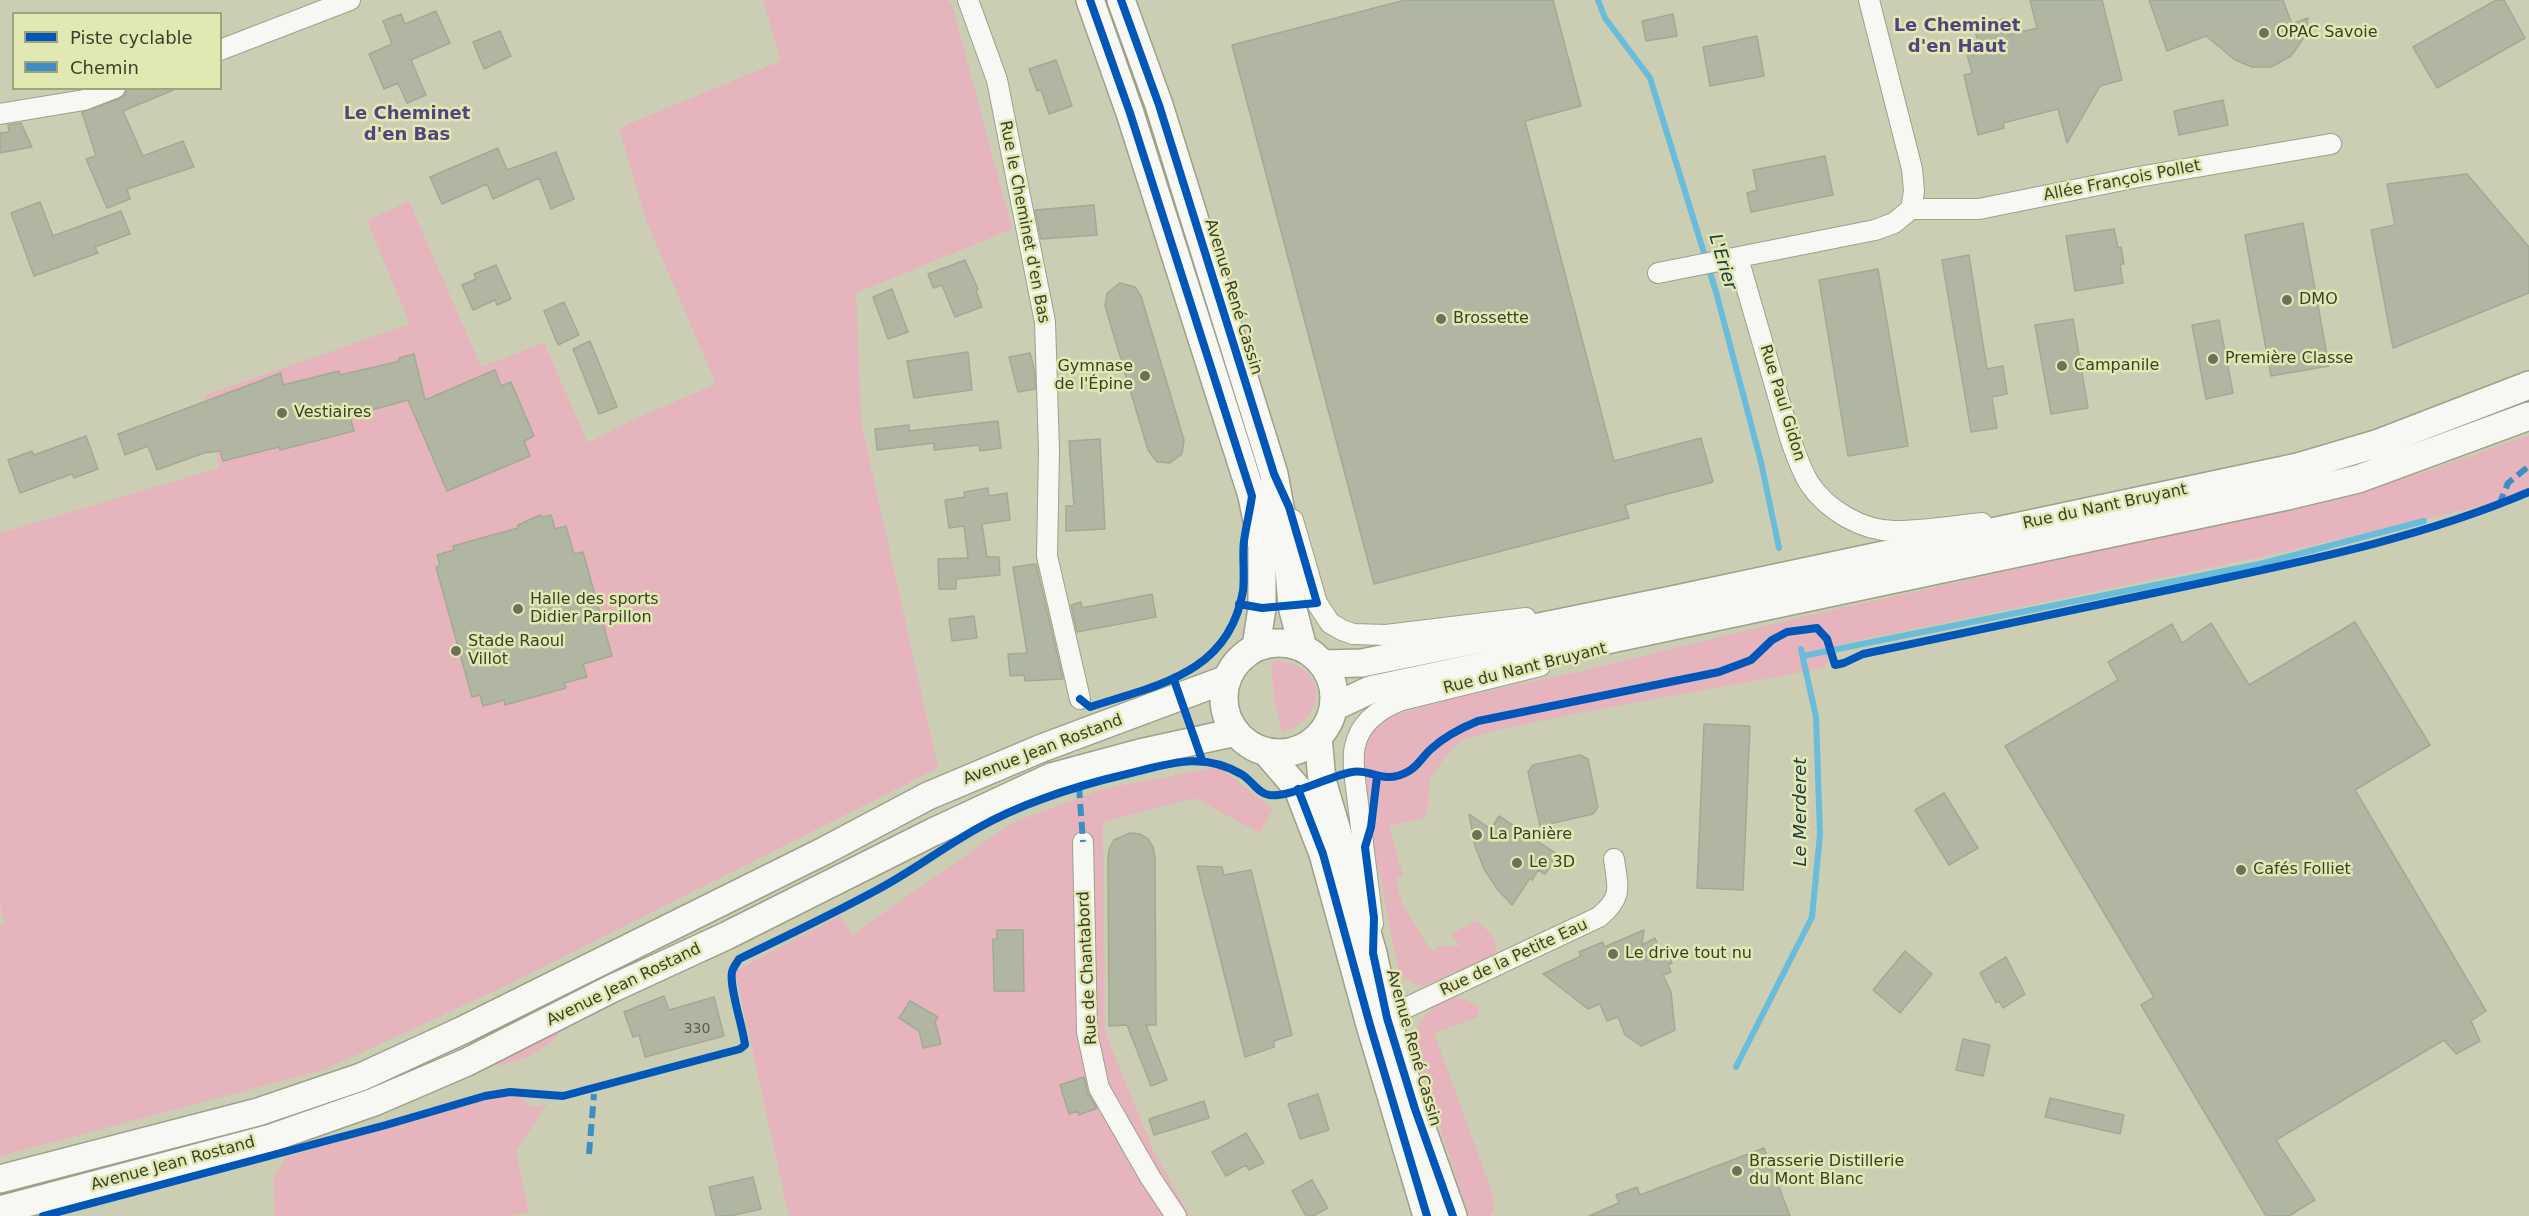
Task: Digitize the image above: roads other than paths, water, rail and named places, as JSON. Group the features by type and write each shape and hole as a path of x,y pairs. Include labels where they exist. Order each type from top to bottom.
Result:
{"main road":[{"path":"1090,0 1130,113 1252,496 1262,546 1262,608 1256,647"},
{"name":"Avenue René Cassin","path":"1121,0 1159,105 1274,474 1287,545 1292,606 1313,656"},
{"name":"Rue du Nant Bruyant","path":"1313,656 1362,663 1672,600 2298,466 2376,444 2529,385"},
{"name":"Rue du Nant Bruyant","path":"1334,707 1370,690 2183,519 2358,479 2529,416"},
{"path":"1280,642 1313,656 1333,684 1334,707 1329,723 1318,737 1303,748 1285,753 1266,752 1249,744 1236,732 1227,716 1223,698 1227,679 1238,660 1256,647 1280,642"},
{"name":"Avenue Jean Rostand","path":"0,1179 258,1112 361,1077 473,1025 824,851 928,796 1042,748 1227,679"},
{"name":"Avenue Jean Rostand","path":"0,1210 271,1138 374,1102 467,1062 611,988 726,936 933,832 1051,777 1140,753 1236,732"},
{"name":"Avenue René Cassin","path":"1318,737 1322,780 1373,952 1379,1021 1427,1216"},
{"name":"Avenue René Cassin","path":"1266,752 1298,789 1311,818 1379,1021 1416,1110 1453,1216"}],"street":[{"path":"222,49 350,0"},
{"name":"Rue le Cheminet d'en Bas","path":"968,0 997,80 1045,322 1049,451 1047,556 1080,699"},
{"path":"1658,273 1875,230 1894,223 1911,209 1914,191 1912,169 1869,0"},
{"path":"0,114 84,100 110,90"},
{"name":"Allée François Pollet","path":"1911,209 1979,209 2138,177 2331,144"},
{"name":"Rue Paul Gidon","path":"1738,258 1800,466 1815,492 1826,502 1859,524 1870,528 1895,531 2075,514"},
{"name":"Avenue René Cassin","path":"1274,474 1289,507 1317,603 1330,623 1342,630"},
{"name":"Rue du Nant Bruyant","path":"1342,630 1353,634 1386,635 1672,600"},
{"name":"Rue du Nant Bruyant","path":"1354,771 1355,745 1366,723 1383,707 1402,700 1498,678 1739,612"},
{"name":"Avenue René Cassin","path":"1354,771 1374,918 1373,952"},
{"name":"Rue de Chantabord","path":"1083,842 1087,1032 1099,1088 1150,1177 1176,1216"},
{"name":"Rue de la Petite Eau","path":"1379,1021 1599,917 1614,905 1617,887 1614,859"}],"waterway":[{"name":"L'Erier","path":"1598,0 1605,18 1650,78 1716,292 1761,462 1779,548"},
{"path":"1803,656 2264,563 2424,521"},
{"name":"Le Merderet","path":"1736,1067 1812,917 1820,834 1816,717 1801,649"}],"place":[{"name":"OPAC Savoie","path":"2264,33"},
{"name":"DMO","path":"2287,300"},
{"name":"Brossette","path":"1441,319"},
{"name":"Première Classe","path":"2213,359"},
{"name":"Campanile","path":"2062,366"},
{"name":"Gymnase de l'Épine","path":"1145,376"},
{"name":"Vestiaires","path":"282,413"},
{"name":"Halle des sports Didier Parpillon","path":"518,609"},
{"name":"Stade Raoul Villot","path":"456,651"},
{"name":"La Panière","path":"1477,835"},
{"name":"Le 3D","path":"1517,863"},
{"name":"Cafés Folliet","path":"2241,870"},
{"name":"Le drive tout nu","path":"1613,954"},
{"name":"Brasserie Distillerie du Mont Blanc","path":"1737,1171"}],"district":[{"name":"Le Cheminet d'en Haut","path":"1957,36"},
{"name":"Le Cheminet d'en Bas","path":"407,124"}]}
